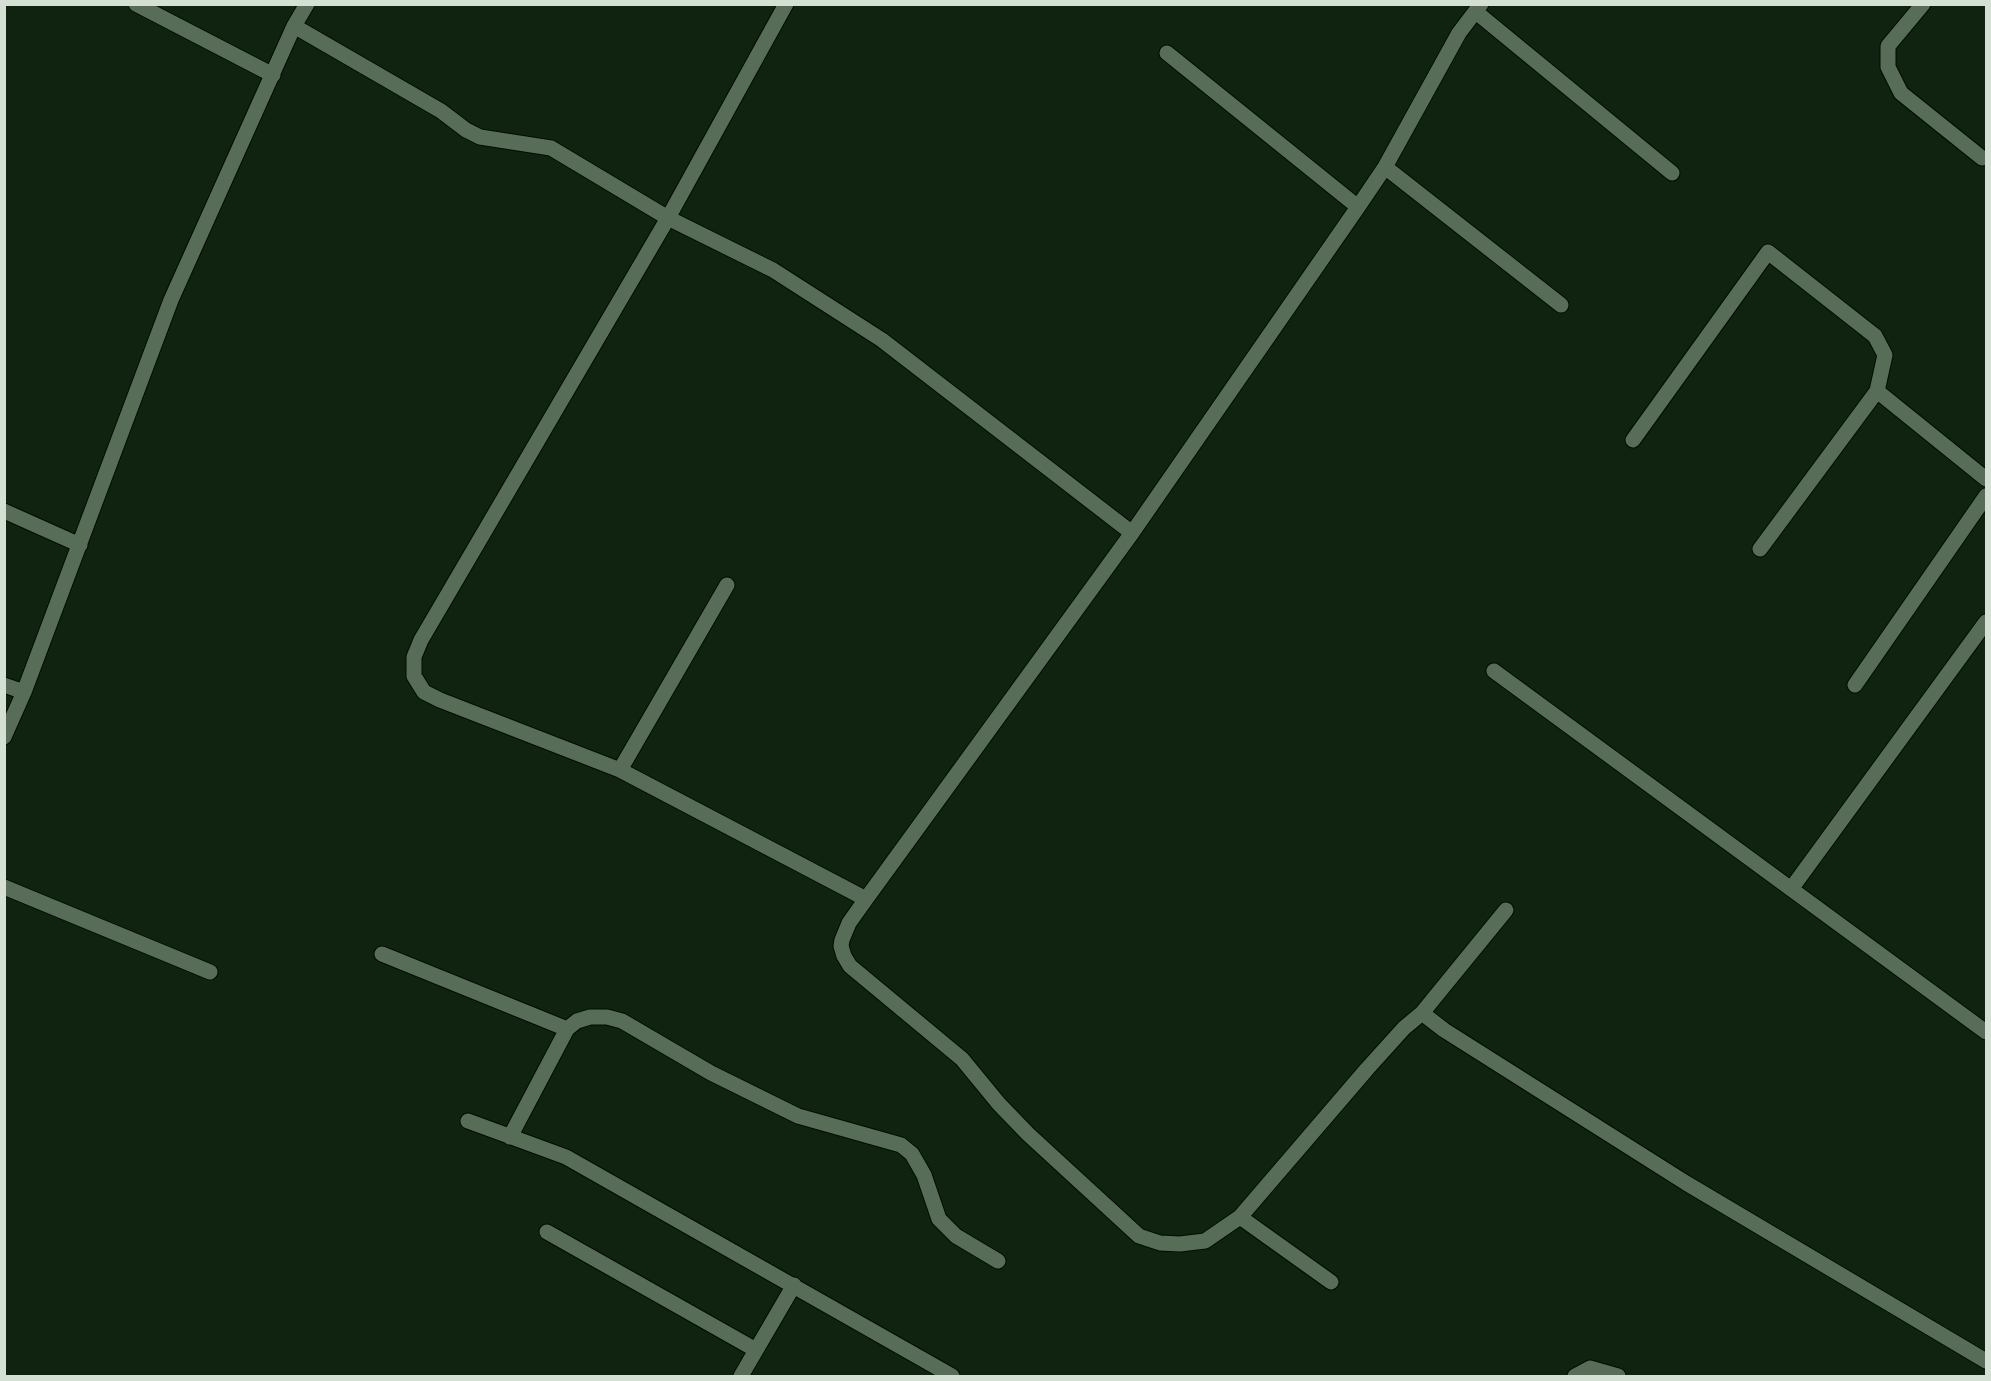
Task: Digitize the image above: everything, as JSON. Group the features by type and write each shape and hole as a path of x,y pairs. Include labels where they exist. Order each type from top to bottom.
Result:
{"street":[{"path":"136,4 273,75"},
{"path":"4,737 24,692 171,300 294,26 307,4"},
{"path":"786,4 668,218 421,640 414,657 414,676 424,692 440,700 620,770 866,899"},
{"path":"1923,4 1888,45 1887,67 1901,93 1982,158"},
{"path":"1506,910 1422,1013 1404,1028 1367,1069 1240,1217 1205,1241 1179,1244 1160,1243 1139,1236 1028,1134 999,1104 962,1059 850,966 841,946 849,923 1132,534 1358,207 1385,167 1459,33 1478,8 1672,173"},
{"path":"294,26 441,111 466,130 480,137 551,148 668,218 773,270 882,340 1132,534"},
{"path":"1167,53 1358,207"},
{"path":"1385,167 1561,305"},
{"path":"1633,440 1768,252 1875,336 1884,355 1877,391 1760,549"},
{"path":"1877,391 1986,479"},
{"path":"1855,685 1986,496"},
{"path":"4,511 80,545"},
{"path":"620,770 727,585"},
{"path":"1791,889 1986,622"},
{"path":"1494,671 1986,1032"},
{"path":"4,685 24,692"},
{"path":"4,887 210,972"},
{"path":"382,954 567,1029"},
{"path":"1422,1013 1444,1030 1686,1183 1986,1361"},
{"path":"510,1137 567,1029 577,1021 590,1017 607,1017 622,1022 711,1073 798,1116 901,1145 912,1154 924,1174 939,1219 956,1236 998,1261"},
{"path":"468,1121 566,1157 952,1377"},
{"path":"1240,1217 1331,1282"},
{"path":"547,1232 756,1350"},
{"path":"741,1377 794,1285"},
{"path":"1575,1377 1590,1368 1618,1377"}]}
